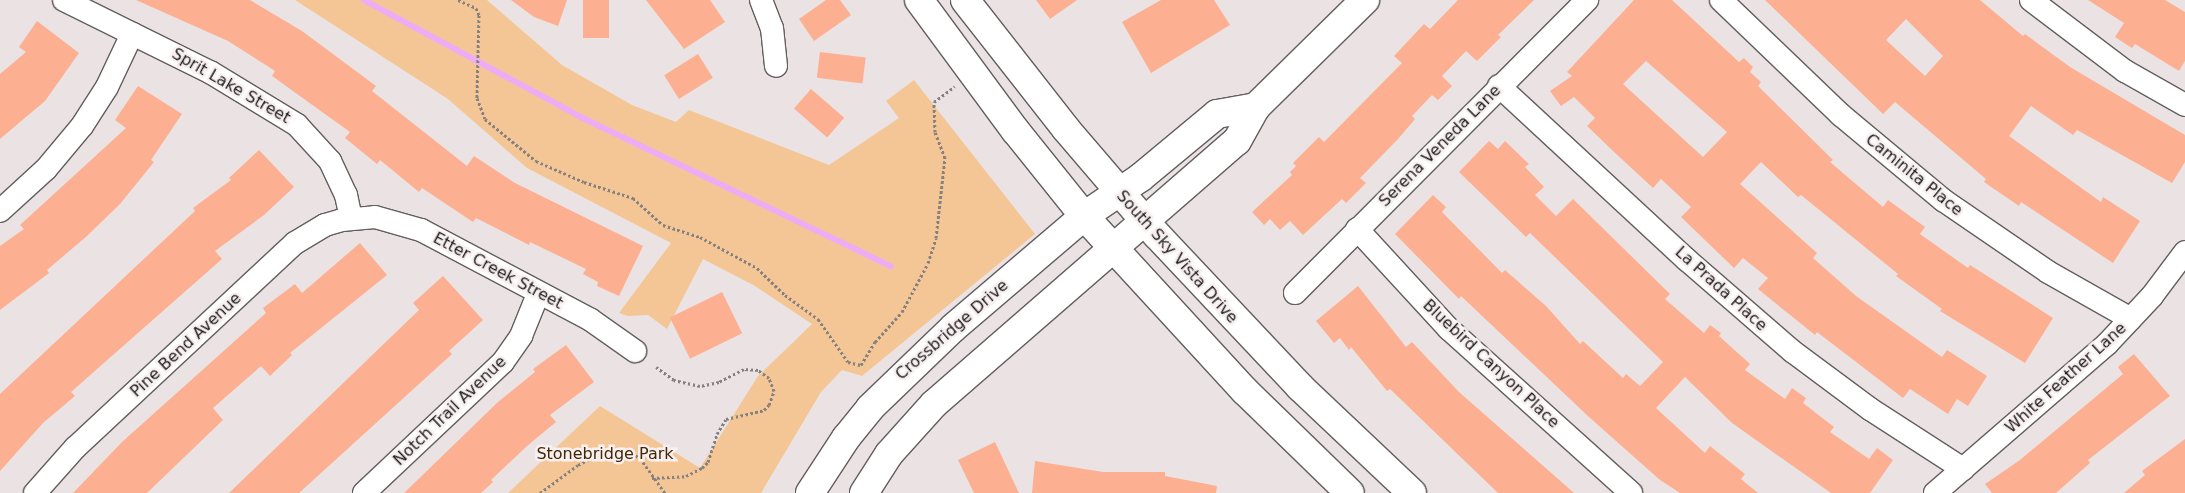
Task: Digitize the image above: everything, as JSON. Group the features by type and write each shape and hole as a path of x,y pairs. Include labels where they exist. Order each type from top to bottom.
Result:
{"main road":[{"path":"920,0 972,74 1084,216 1245,391 1350,493"},
{"name":"South Sky Vista Drive","path":"965,0 1120,193 1240,326 1412,493"},
{"path":"864,493 889,454 934,404 1112,247 1237,141 1256,107 1365,0"},
{"name":"Crossbridge Drive","path":"810,493 846,438 895,381 1084,216 1120,193 1217,114 1256,107"}],"street":[{"name":"Sprit Lake Street","path":"64,0 210,72 297,124 330,161 346,195 351,218"},
{"path":"761,0 772,28 776,66"},
{"name":"Serena Veneda Lane","path":"1295,293 1499,86 1587,0"},
{"name":"Caminita Place","path":"1721,0 1840,115 1943,200 2048,272 2130,319"},
{"path":"2031,0 2125,71 2185,105"},
{"path":"0,211 46,168 82,126 107,88 132,34"},
{"name":"La Prada Place","path":"1499,86 1686,260 1792,352 1870,409 1963,469"},
{"name":"Etter Creek Street","path":"351,218 375,217 407,223 538,294 591,320 635,351"},
{"name":"Pine Bend Avenue","path":"35,493 75,448 296,243 325,225 351,218"},
{"name":"Bluebird Canyon Place","path":"1358,229 1449,329 1630,493"},
{"name":"White Feather Lane","path":"1935,493 2107,344 2185,252"},
{"name":"Notch Trail Avenue","path":"364,493 503,362 521,336 538,294"}],"path":[{"path":"458,0 476,8 478,25 477,98 485,119 536,161 584,182 633,198 663,224 700,238 757,268 785,296 818,319 848,362 861,365 875,342 902,312 928,264 936,238 945,158 935,132 934,102 972,74"},
{"path":"652,478 686,476 702,468 708,462 717,434 726,419 764,410 769,405 774,391 769,378 758,370 744,369 719,382 700,386 674,380 656,367"},
{"path":"540,493 578,465 607,450 631,452 640,458 652,478 665,493"}],"green space":[{"name":"Stonebridge Park","path":"295,0 487,0 562,65 632,105 676,122 689,110 829,165 899,118 886,101 914,80 1035,234 862,376 842,370 821,392 761,493 508,493 600,406 700,468 758,376 812,324 755,286 703,259 667,329 648,315 628,316 619,313 671,243 527,168 448,99"}],"building":[{"path":"136,0 250,0 302,31 376,86 372,91 467,166 474,156 515,183 643,246 619,296 597,286 598,282 583,274 586,269 530,242 529,245 476,218 473,222 422,188 419,192 380,160 377,164 345,138 350,132 272,76 275,71 228,41"},
{"path":"511,0 567,0 558,26 534,17"},
{"path":"583,0 609,0 609,38 583,38"},
{"path":"646,0 710,0 725,22 684,49"},
{"path":"826,0 840,0 851,15 814,41 799,19"},
{"path":"1036,0 1077,0 1050,19"},
{"path":"1161,0 1214,0 1230,25 1151,73 1122,22"},
{"path":"1458,0 1534,0 1498,35 1501,37 1477,61 1466,51 1442,76 1452,86 1438,100 1432,95 1412,116 1415,119 1360,178 1366,183 1346,203 1342,199 1303,235 1290,221 1280,230 1270,219 1264,225 1252,212 1292,175 1290,172 1296,166 1293,163 1319,137 1324,142 1402,63 1394,56 1424,24 1430,29"},
{"path":"1634,0 1672,0 1739,62 1744,58 1753,67 1750,72 1761,82 1758,86 1833,160 1830,162 1883,207 1888,200 1925,227 1920,234 1968,268 1970,265 2053,318 2025,363 1940,311 1942,309 1896,276 1898,274 1801,195 1798,197 1761,162 1740,184 1817,253 1813,258 1856,296 1942,357 1947,350 1987,376 1968,406 1957,399 1948,414 1910,389 1903,398 1817,332 1815,335 1758,289 1768,278 1743,258 1734,268 1681,217 1691,207 1661,179 1653,188 1587,126 1595,118 1574,97 1561,106 1550,91 1572,76 1567,72","holes":["1646,61 1727,132 1703,157 1623,84"]},
{"path":"1765,0 1980,0 2023,36 2025,34 2070,67 2185,135 2185,162 2172,183 2077,130 2073,135 2031,106 2009,136 2101,202 2103,197 2140,221 2113,263 2021,202 2019,206 1984,182 1986,179 1895,102 1883,114","holes":["1906,19 1943,56 1925,76 1886,40"]},
{"path":"2088,0 2165,0 2185,12 2185,61 2179,71 2135,44 2132,48 2115,37 2124,23"},
{"path":"37,21 79,53 45,101 0,139 0,74 26,52 19,47"},
{"path":"820,52 866,58 862,83 817,78"},
{"path":"698,54 713,78 679,99 664,75"},
{"path":"138,86 182,114 151,160 154,162 120,204 87,236 47,270 49,273 0,310 0,246 24,229 20,225 126,128 115,120"},
{"path":"811,89 844,118 827,137 794,109"},
{"path":"1489,141 1498,149 1505,141 1529,164 1525,167 1544,187 1535,195 1556,216 1573,199 1670,294 1665,299 1704,333 1710,325 1721,333 1719,336 1750,364 1745,370 1785,399 1792,388 1806,398 1803,403 1834,427 1830,432 1869,459 1877,448 1893,460 1870,493 1831,493 1732,423 1685,377 1656,408 1705,453 1710,446 1745,474 1741,479 1758,493 1680,493 1660,480 1589,417 1461,296 1459,299 1395,234 1433,195 1446,207 1442,212 1502,273 1505,270 1546,306 1580,344 1583,341 1623,378 1626,374 1640,386 1663,362 1530,233 1526,237 1459,172"},
{"path":"259,150 294,187 264,215 215,251 222,259 71,392 75,396 43,423 0,471 0,394 195,211 193,208 231,180 229,178"},
{"path":"360,243 387,275 290,353 292,355 270,376 261,366 213,408 223,420 147,493 73,493 122,442 266,313 263,308 295,284 302,293"},
{"path":"443,276 483,320 449,351 452,354 299,493 229,493 419,310 413,303"},
{"path":"1358,286 1406,347 1412,342 1459,392 1574,493 1498,493 1390,389 1387,391 1351,347 1349,350 1340,338 1334,343 1316,321"},
{"path":"722,292 742,333 690,359 670,317"},
{"path":"566,345 594,382 550,415 556,422 491,480 493,482 481,493 404,493 498,402 535,372 533,369"},
{"path":"2134,354 2170,396 2088,460 2090,463 2056,493 1992,493 1985,484 2020,460 2123,374 2118,367"},
{"path":"2185,439 2185,493 2124,493 2145,475 2142,471"},
{"path":"995,442 1019,493 974,493 958,460"},
{"path":"1035,461 1103,472 1165,472 1165,476 1217,486 1216,493 1032,493"}],"waterway":[{"path":"364,0 581,117 891,266"}]}
